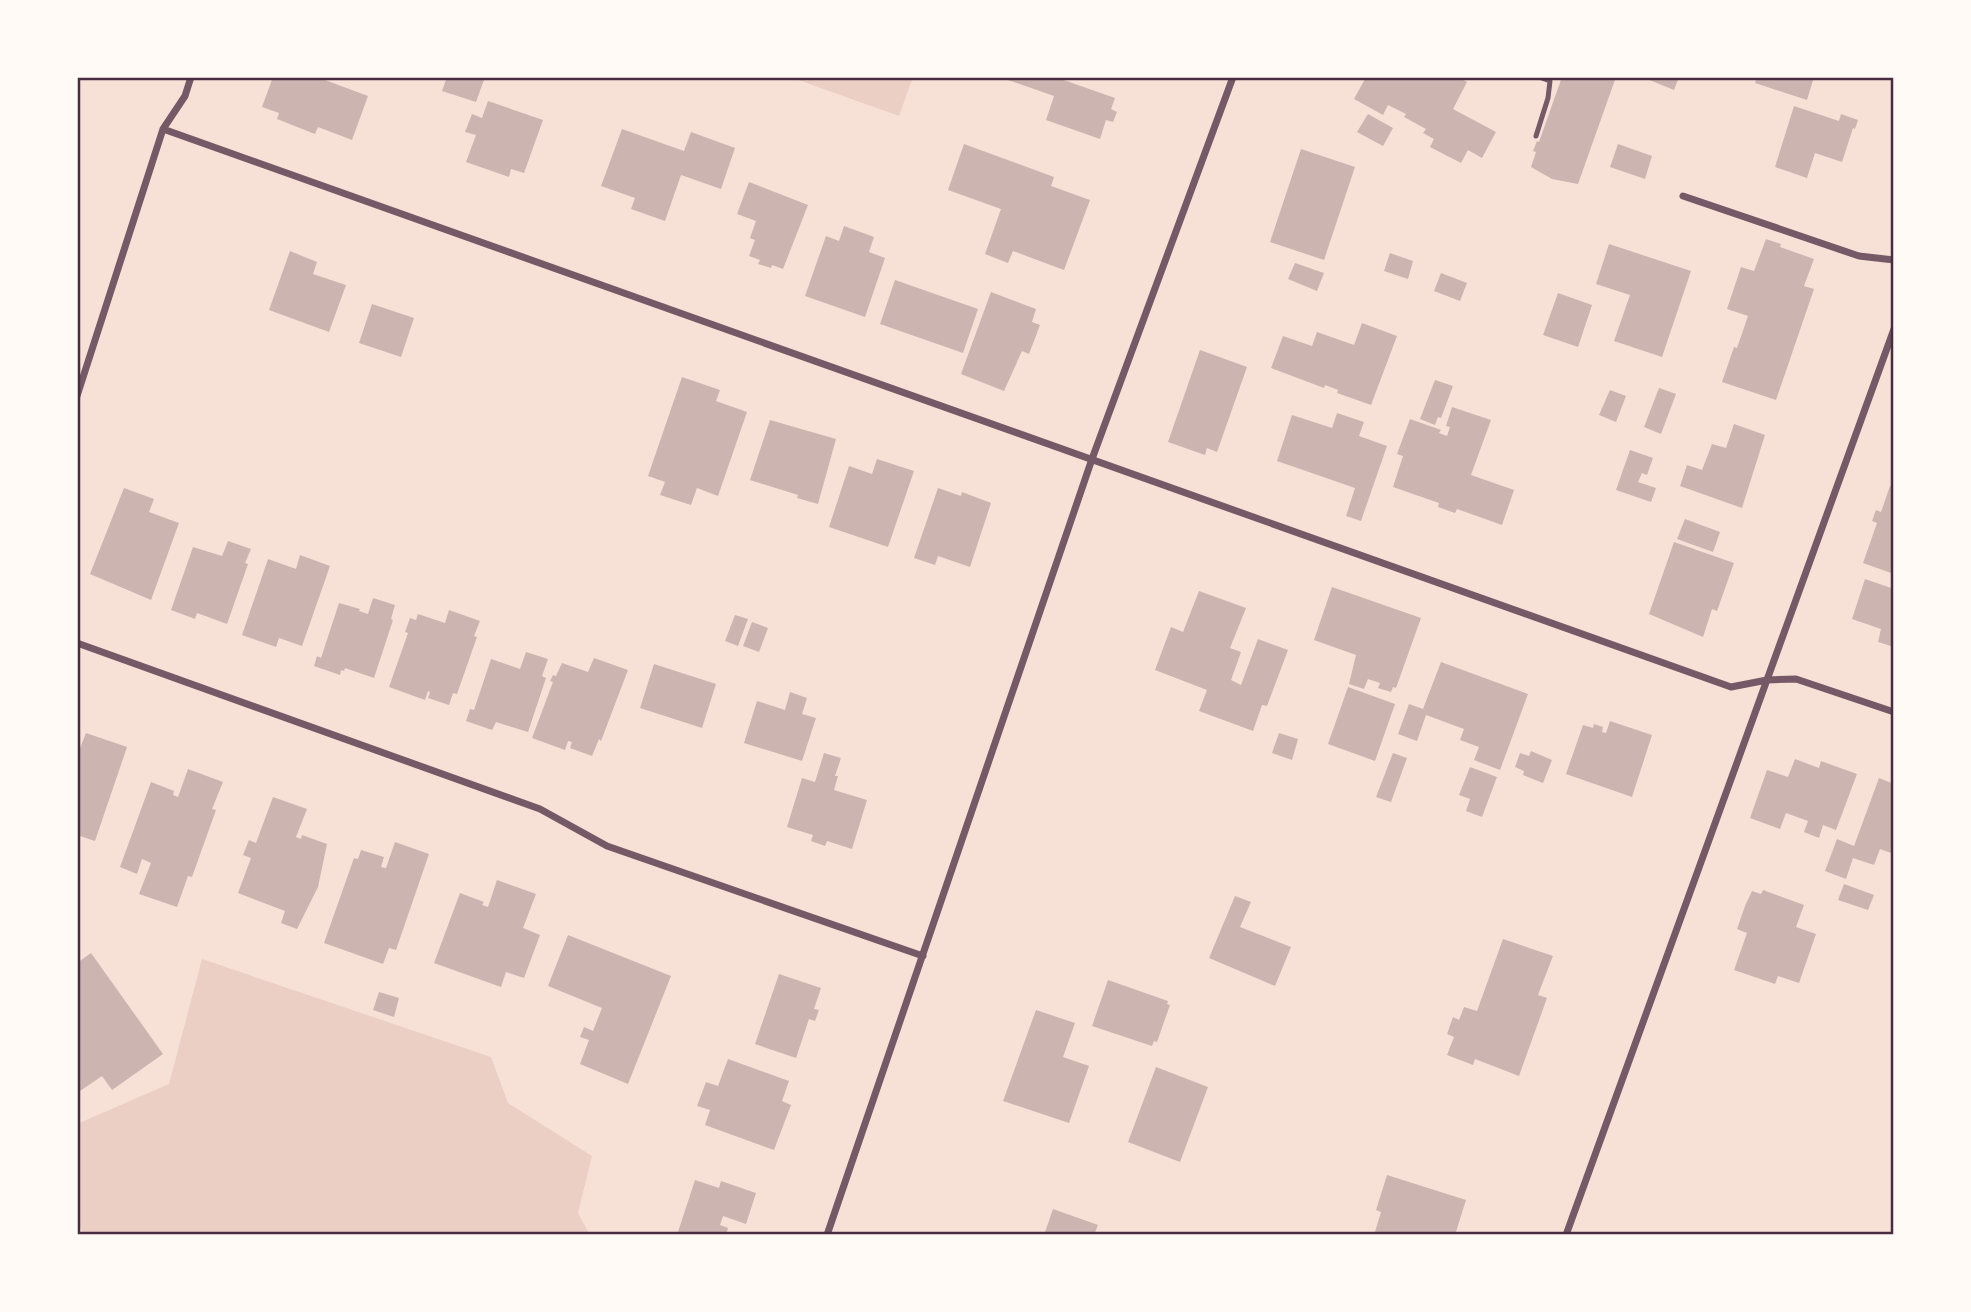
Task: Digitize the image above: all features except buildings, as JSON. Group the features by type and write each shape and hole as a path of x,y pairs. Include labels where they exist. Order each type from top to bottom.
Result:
{"street":[{"path":"77,396 163,130 185,96 191,77"},
{"path":"827,1235 1092,459 1233,77"},
{"path":"163,130 1731,687 1766,680 1796,679 1894,712"},
{"path":"1683,196 1859,256 1894,260"},
{"path":"1566,1235 1894,329"},
{"path":"77,643 540,809 607,846 923,956"}],"lane":[{"path":"1536,136 1548,98 1549,81 1539,77"}],"path":[{"path":"849,77 862,77"}],"shaded area":[{"path":"790,77 913,77 899,116"},
{"path":"202,959 491,1057 508,1103 592,1156 578,1213 590,1235 84,1235 77,1220 77,1124 169,1084"}]}
